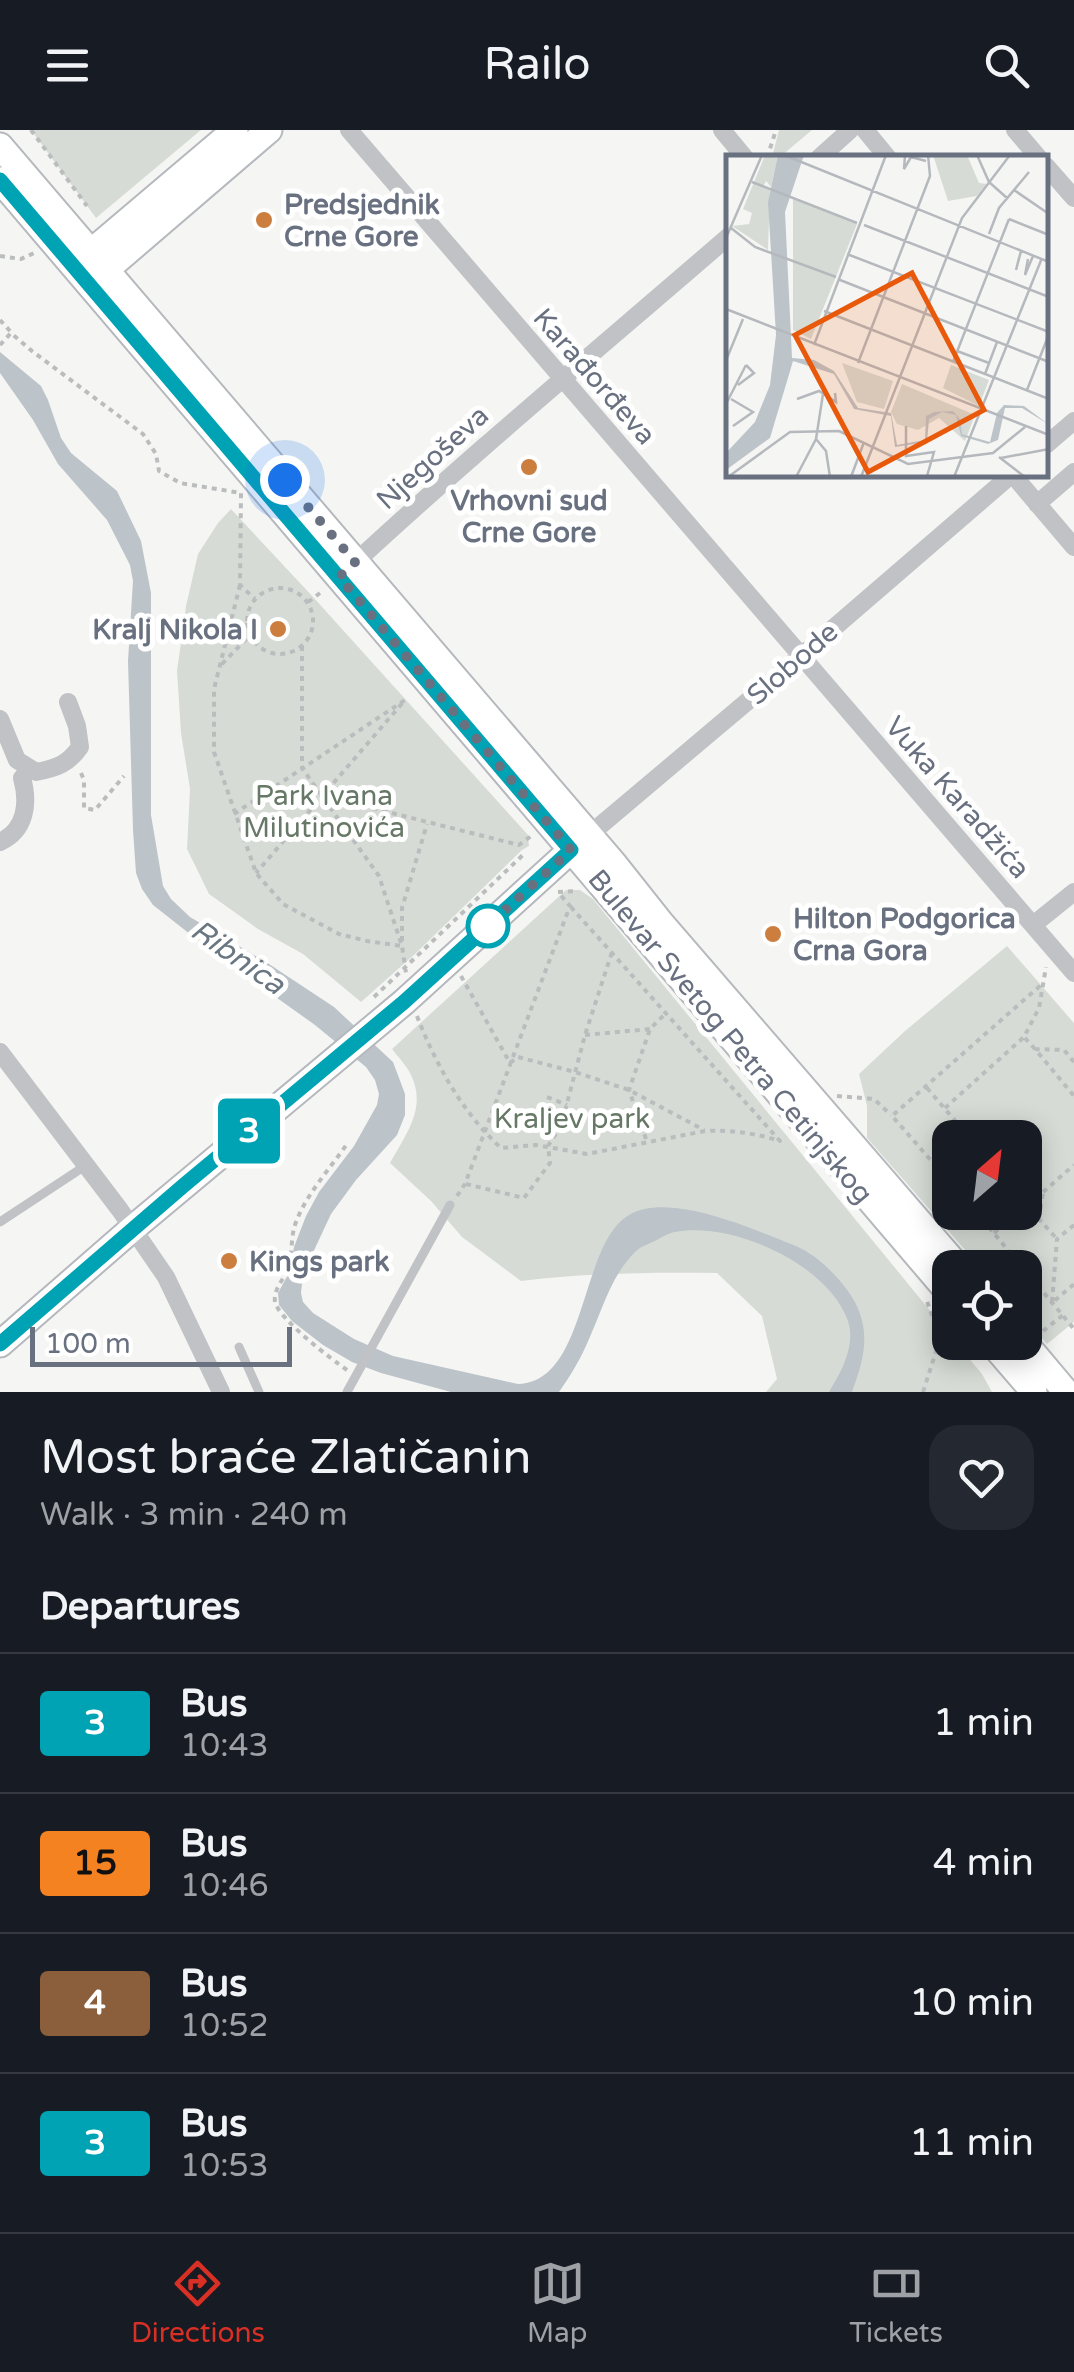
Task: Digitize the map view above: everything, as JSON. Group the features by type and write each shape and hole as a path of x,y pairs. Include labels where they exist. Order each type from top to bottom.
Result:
{"main road":[{"path":"99,260 234,130"},
{"path":"99,260 269,130"},
{"path":"0,146 46,234"},
{"path":"0,180 46,234"},
{"name":"Bulevar Svetog Petra Cetinjskog","path":"46,234 99,260 340,576 580,842 932,1272"},
{"path":"0,1344 407,999 580,842"},
{"name":"Bulevar Svetog Petra Cetinjskog","path":"580,842 661,923 943,1250"},
{"path":"1019,1360 1053,1383"},
{"path":"1042,1360 1053,1383"}],"street":[{"name":"Karađorđeva","path":"349,130 800,657"},
{"path":"722,130 743,155"},
{"path":"822,155 850,130"},
{"path":"865,130 886,155"},
{"path":"1016,130 1037,155"},
{"path":"1049,169 1074,198"},
{"name":"Njegoševa","path":"340,576 726,239"},
{"path":"1049,442 1074,421"},
{"path":"1038,504 1074,472"},
{"name":"Slobode","path":"580,842 1009,478"},
{"path":"1015,478 1074,548"},
{"name":"Vuka Karadžića","path":"800,657 1074,974"},
{"path":"0,719 16,760 36,772 54,769 69,762 80,747 68,702"},
{"path":"0,842 12,836 26,811 22,778"},
{"path":"1033,925 1074,892"},
{"path":"0,1052 166,1277 221,1392"}],"lane":[{"path":"0,1222 85,1166"},
{"path":"347,1392 450,1206"},
{"path":"239,1347 260,1392"}],"path":[{"path":"31,130 87,206"},
{"path":"769,155 776,130"},
{"path":"0,256 21,258 46,234"},
{"path":"0,320 9,335 142,434 156,454 159,471 180,483 241,493 240,585 214,689 214,752 234,814 256,874 283,904 338,934 402,946"},
{"path":"0,345 9,335"},
{"path":"308,602 340,576"},
{"path":"240,585 256,599"},
{"path":"274,588 296,592 308,602 313,618 309,638 302,646 283,654 273,654 255,643 247,616 256,599 274,588"},
{"path":"219,668 250,634"},
{"path":"302,646 302,768 379,876 402,946"},
{"path":"234,814 405,700 256,874"},
{"path":"74,755 84,780 84,808 96,810 124,776"},
{"path":"324,796 519,845 538,830"},
{"path":"402,946 402,908 427,823"},
{"path":"368,1003 525,853"},
{"path":"588,890 558,892 780,1142"},
{"path":"570,906 463,1186 524,1198 550,1163 548,1146 561,1126 612,952"},
{"path":"452,958 510,1064"},
{"path":"892,1116 1042,985 1038,1008 1024,1038 944,1108"},
{"path":"407,999 449,1084 501,1148 548,1146 588,1154 705,1130 754,1132 790,1142"},
{"path":"647,1141 629,1090 650,1028 667,1012"},
{"path":"585,1035 650,1028"},
{"path":"1024,1038 1074,1096"},
{"path":"1035,1049 1064,1050 1074,1062"},
{"path":"510,1064 518,1057 629,1090 705,1130"},
{"path":"926,1088 954,1120"},
{"path":"829,1095 874,1099 932,1162"},
{"path":"547,1098 567,1105"},
{"path":"347,1144 306,1202 294,1228 289,1266 275,1294 276,1306 282,1314 348,1371"},
{"path":"1042,1199 1043,1192 1074,1165"},
{"path":"1042,1222 1058,1240"},
{"path":"1052,1303 1058,1240 1074,1226"},
{"path":"991,1230 1008,1250"},
{"path":"994,1233 997,1230"},
{"path":"1052,1303 1074,1284"},
{"path":"922,1288 940,1338 924,1392"},
{"path":"1042,1291 1074,1329"},
{"path":"1042,1330 1062,1315"}],"green space":[{"path":"31,130 201,130 96,218"},
{"path":"779,130 812,130 782,155 773,155"},
{"name":"Park Ivana Milutinovića","path":"231,509 528,835 529,846 361,1002 303,954 258,929 209,894 187,849 190,789 177,671 198,554"},
{"name":"Kraljev park","path":"566,890 580,890 593,899 932,1313 932,1360 970,1360 992,1392 766,1392 777,1379 762,1316 717,1273 521,1281 462,1237 390,1163 413,1121 417,1099 411,1075 392,1049"},
{"path":"1007,946 1074,1023 1074,1322 1047,1344 1042,1338 1042,1250 965,1250 948,1230 1042,1230 1042,1120 932,1120 932,1212 867,1138 867,1106 859,1074"}],"water":[{"name":"Ribnica","path":"0,352 41,386 61,438 71,453 117,491 141,541 151,593 151,815 163,886 190,917 334,1007 393,1062 405,1094 405,1115 397,1135 331,1214 303,1274 303,1302 313,1313 354,1339 393,1356 518,1384 541,1377 558,1361 571,1337 600,1253 613,1231 629,1215 644,1209 682,1209 723,1219 797,1247 836,1276 855,1303 864,1332 862,1362 852,1392 829,1392 850,1340 848,1321 837,1300 800,1265 750,1240 723,1233 672,1233 635,1252 614,1282 583,1353 559,1392 451,1392 352,1362 292,1321 279,1305 278,1293 290,1271 306,1216 377,1105 375,1080 366,1067 315,1025 153,905 142,889 136,873 133,830 128,661 133,581 130,565 107,520 58,464 0,373"}],"bus line":[{"name":"3","path":"0,180 571,850 404,1002 0,1344"}],"place":[{"name":"Predsjednik Crne Gore","path":"264,220"},
{"name":"Vrhovni sud Crne Gore","path":"529,467"},
{"name":"Kralj Nikola I","path":"278,629"},
{"name":"Hilton Podgorica Crna Gora","path":"773,934"},
{"name":"Kings park","path":"229,1261"}],"route":[{"path":"285,480 355,562 339,577 571,850 480,933 488,926"}]}
